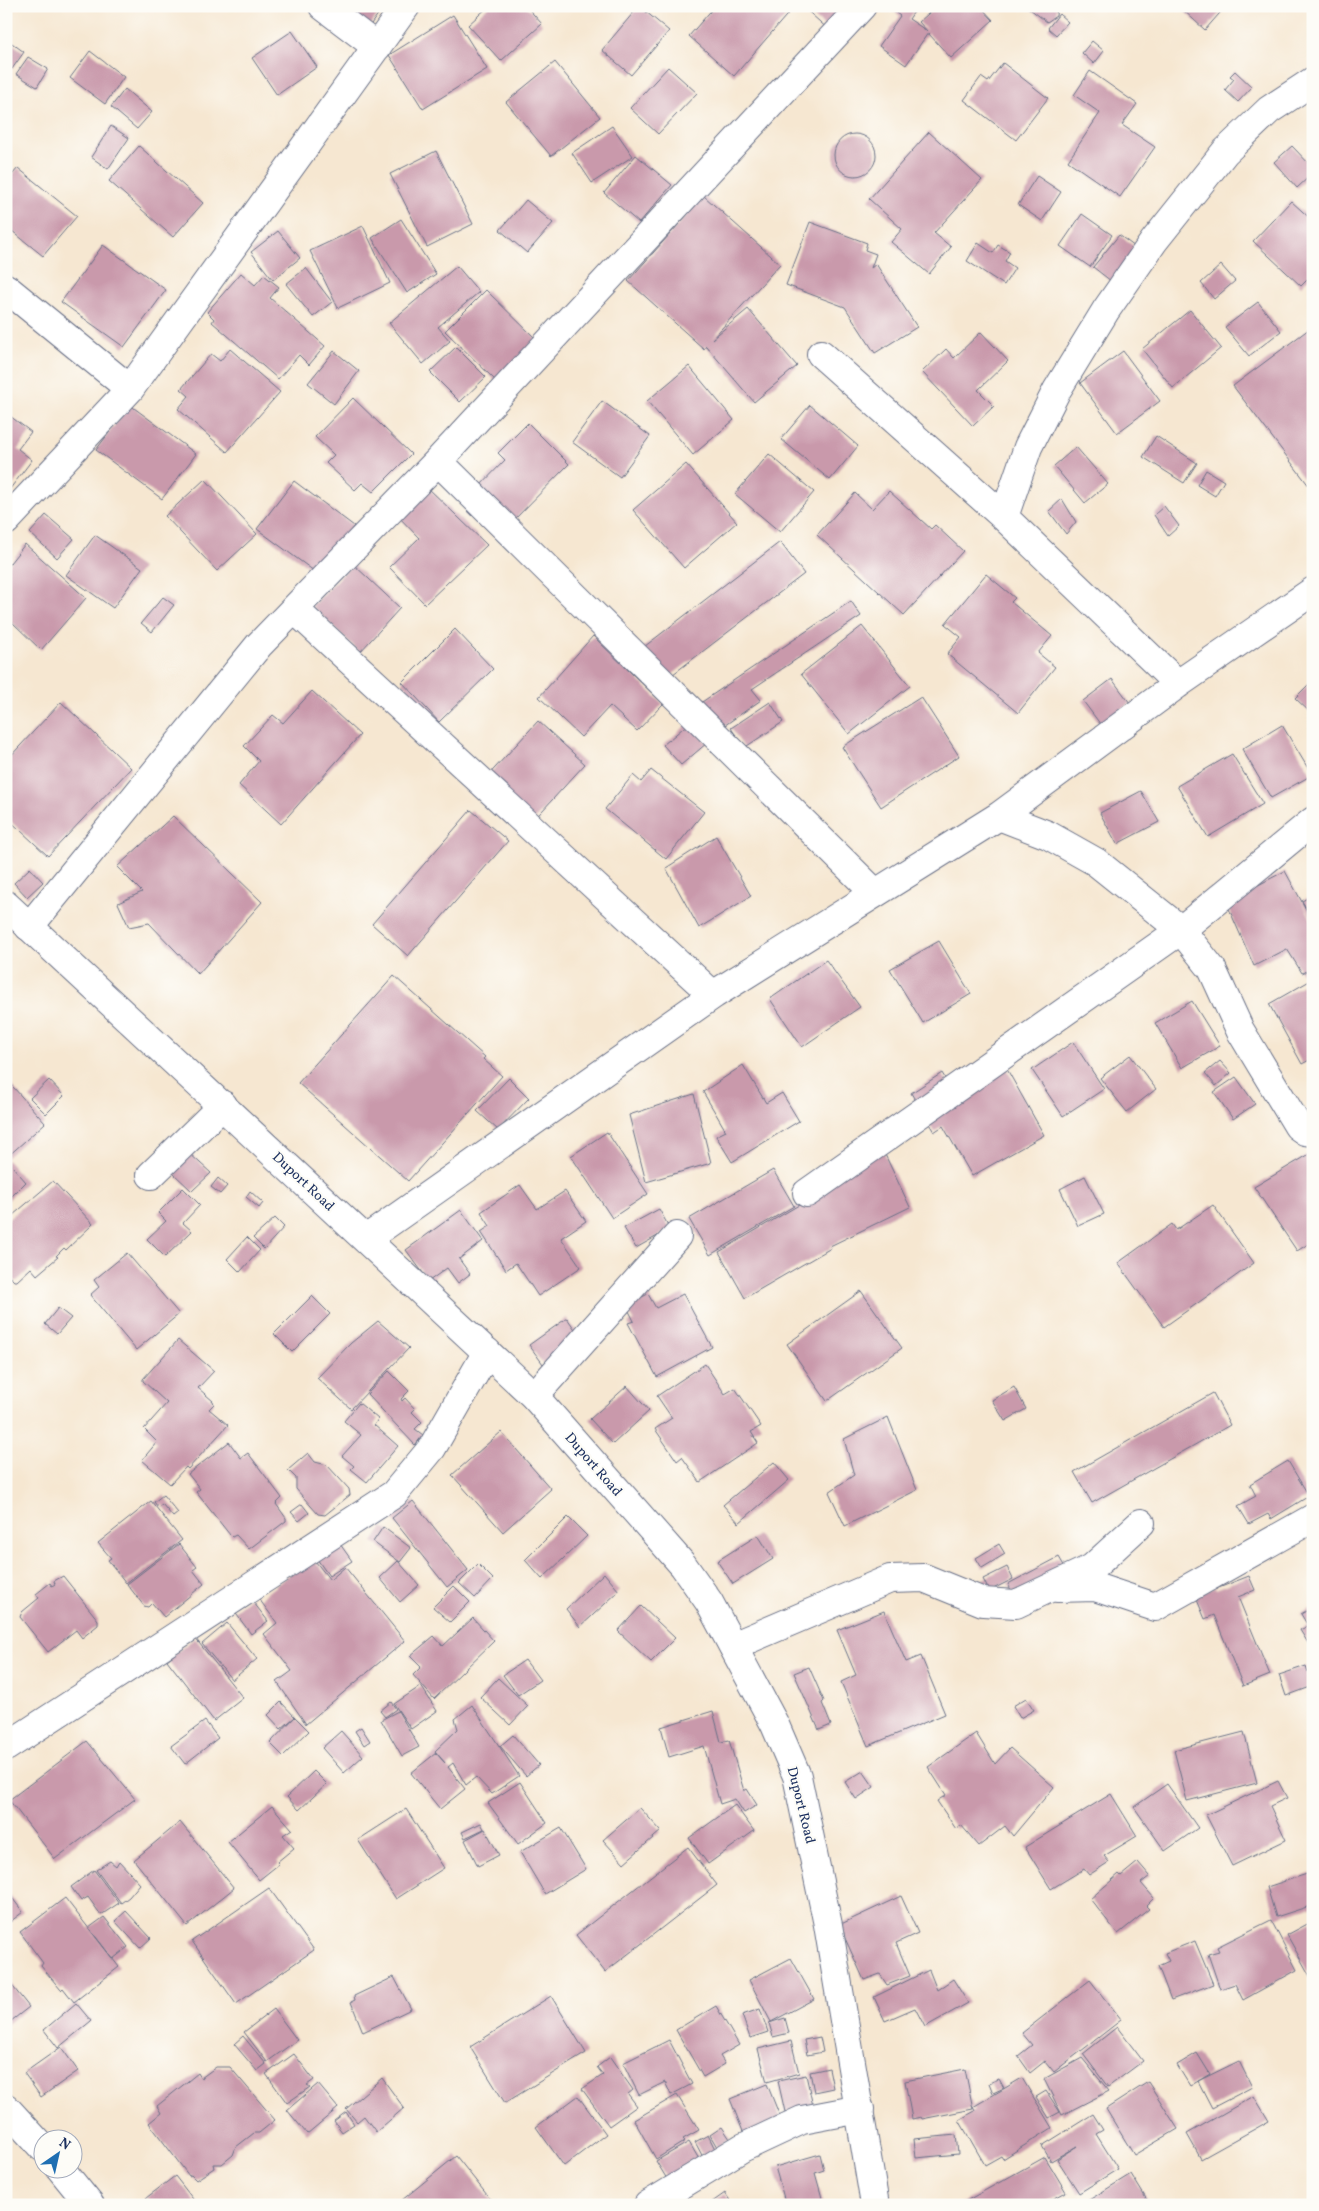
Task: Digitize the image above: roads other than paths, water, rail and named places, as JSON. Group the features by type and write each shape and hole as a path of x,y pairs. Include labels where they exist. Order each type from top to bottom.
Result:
{"street":[{"path":"322,6 376,47"},
{"path":"6,521 130,389 406,6"},
{"path":"29,927 259,644 438,461 862,6"},
{"path":"1004,517 1028,447 1057,390 1106,310 1154,241 1225,152 1269,110 1313,81"},
{"path":"6,288 130,389"},
{"path":"821,354 1004,517 1178,684"},
{"path":"438,461 875,893"},
{"path":"366,1238 713,995 999,816 1178,684 1312,592"},
{"path":"294,609 713,995"},
{"path":"999,816 1048,835 1096,862 1181,930 1212,969 1240,1030 1298,1126 1305,1131 1313,1132"},
{"path":"807,1193 1181,930 1313,821"},
{"name":"Duport Road","path":"6,905 534,1396 683,1565 709,1602 775,1725 797,1776 828,1925 875,2205"},
{"path":"151,1175 223,1105"},
{"path":"534,1396 677,1236"},
{"path":"6,1747 394,1494 432,1448 487,1352"},
{"path":"1053,1588 1095,1587 1155,1607 1313,1518"},
{"path":"733,1646 890,1579 924,1578 983,1602 1016,1604 1092,1568 1141,1523"},
{"path":"6,2108 32,2136"},
{"path":"648,2205 742,2148 802,2120 860,2109"},
{"path":"68,2178 90,2205"}]}
